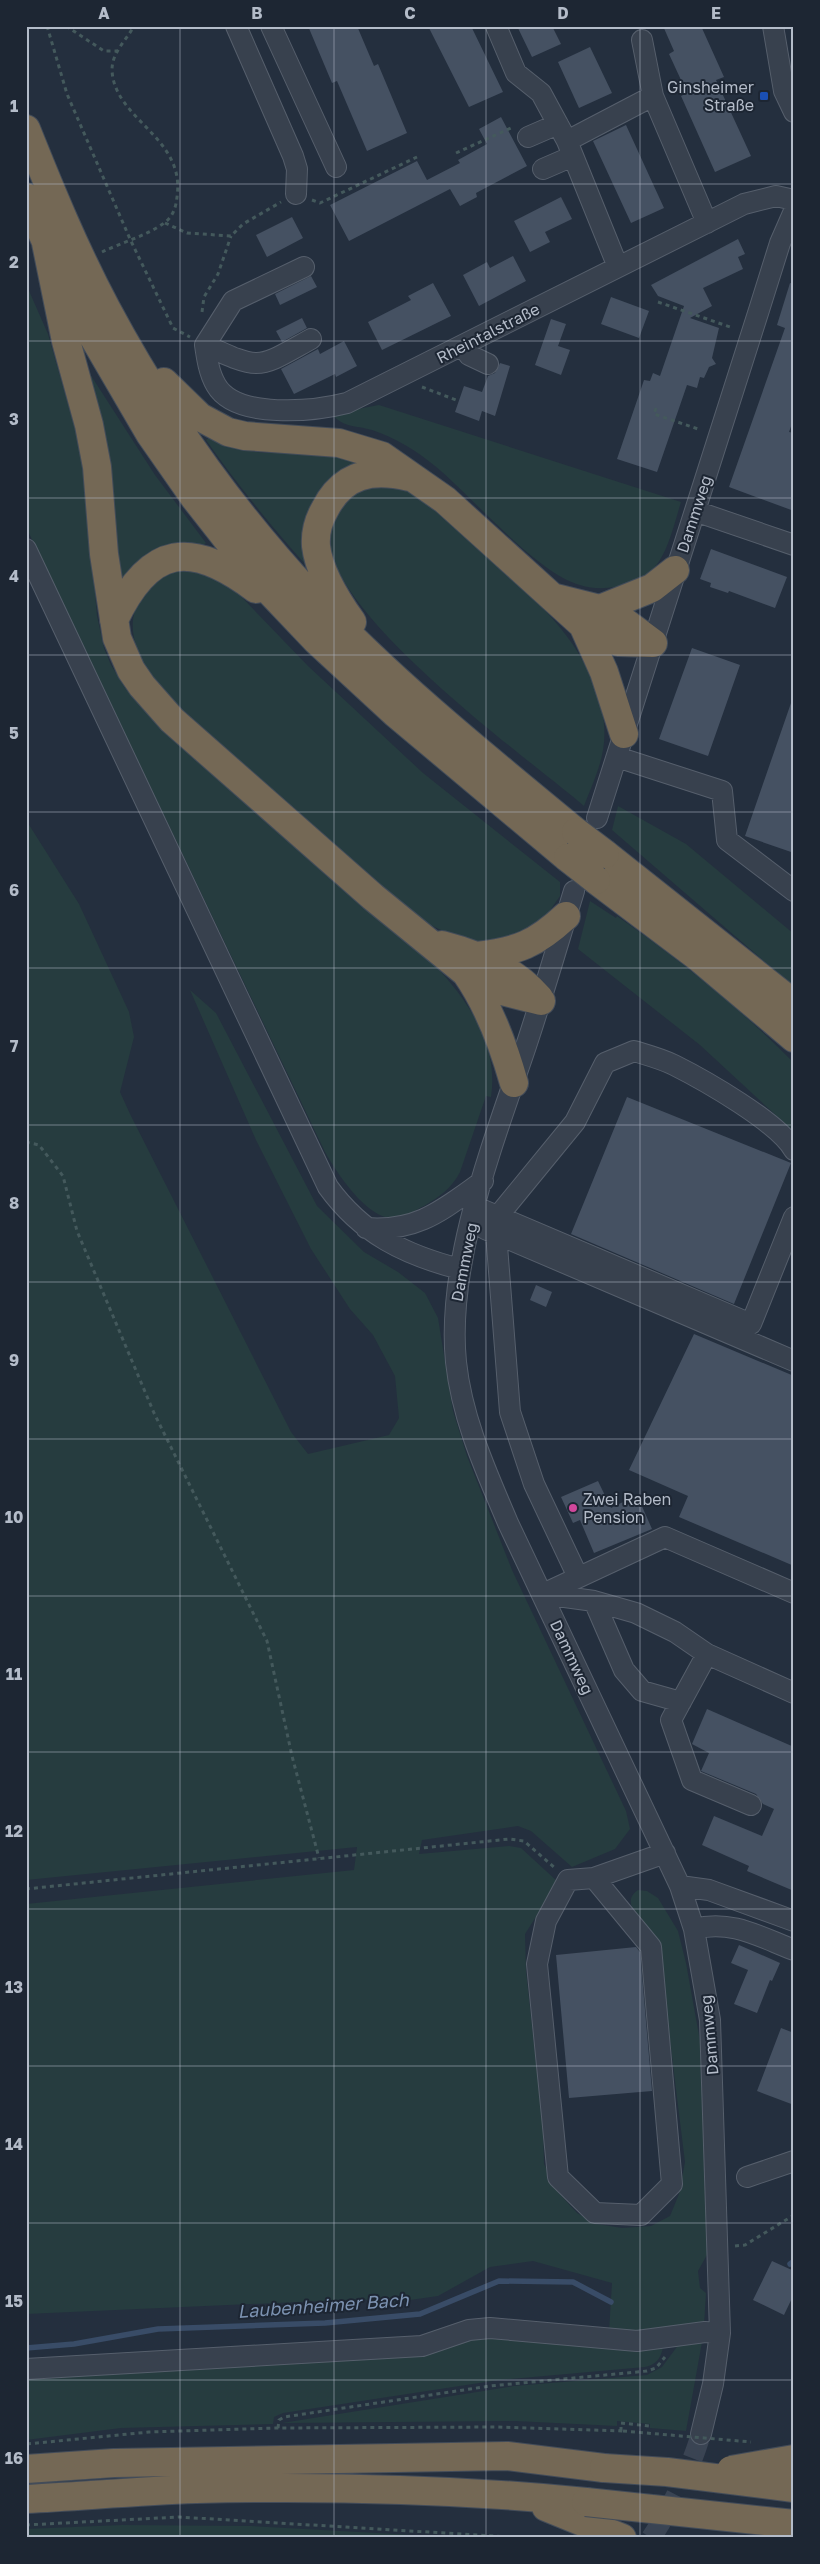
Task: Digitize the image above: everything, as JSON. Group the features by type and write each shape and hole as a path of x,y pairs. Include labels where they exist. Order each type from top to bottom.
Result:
{"highway":[{"path":"26,129 47,181 104,306 151,385 228,497 311,596 387,669 483,755 587,825 604,854 794,1004"},
{"path":"26,197 72,302 150,434 194,497 260,581 317,640"},
{"path":"46,243 64,333 89,425 95,459 104,554 114,620 123,654 131,670 146,691 172,720 373,897 431,942 471,964 520,980 541,1001"},
{"path":"104,306 140,353 185,405 212,424 245,436 339,443 382,456 445,500 556,598 591,617 618,642 653,643"},
{"path":"387,669 342,608 320,562 316,530 330,500 346,483 360,476 388,472 415,478"},
{"path":"114,620 124,599 140,576 150,567 172,558 188,557 214,562 242,578 317,640 453,764 568,858 579,895 698,957 794,1038"},
{"path":"591,617 652,588 675,570"},
{"path":"591,617 620,745"},
{"path":"471,964 523,948 550,931 579,895"},
{"path":"471,964 479,991 499,1036 514,1083"},
{"path":"26,2469 114,2463 507,2456 604,2468 700,2476 794,2488"},
{"path":"700,2476 794,2459"},
{"path":"26,2499 194,2489 315,2488 517,2495 581,2511 794,2524"},
{"path":"581,2511 622,2538"}],"street":[{"path":"236,26 268,95 298,169 296,194"},
{"path":"271,26 336,166"},
{"path":"496,26 516,74 541,93 566,140 618,267"},
{"path":"773,26 784,91 794,112"},
{"path":"642,40 652,96 707,223"},
{"path":"268,95 297,82"},
{"path":"543,169 566,140 652,96"},
{"path":"522,132 566,140"},
{"name":"Rheintalstraße","path":"205,345 208,366 217,387 233,399 257,408 278,411 327,408 348,403 744,204 776,196 794,200"},
{"name":"Dammweg","path":"587,825 620,745 780,244 794,211"},
{"path":"304,267 233,302 205,345 246,363 256,364 273,360 311,338"},
{"path":"463,345 469,355 488,364"},
{"path":"695,511 794,544"},
{"path":"26,549 317,1168 338,1201 366,1228 412,1255 460,1269"},
{"path":"620,745 722,792 727,840 789,885"},
{"name":"Dammweg","path":"579,895 514,1083 474,1215 460,1269 455,1339 456,1362 465,1412 484,1466 680,1886 694,1929 710,2020 720,2333 713,2384 701,2434"},
{"path":"578,1577 534,1484 510,1412 497,1225 575,1122 605,1063 634,1051 673,1064 742,1105 788,1139 794,1150"},
{"path":"366,1228 388,1229 411,1226 456,1200 483,1181"},
{"path":"474,1215 794,1362"},
{"path":"497,1225 751,1324 794,1217"},
{"path":"543,1594 665,1537 794,1593"},
{"path":"543,1594 594,1601 636,1612 675,1632 707,1654 794,1693"},
{"path":"594,1601 624,1670 642,1691 682,1702"},
{"path":"707,1654 671,1720 692,1780 751,1805"},
{"path":"594,1878 651,1947 672,2184 641,2215 595,2213 558,2177 537,1964 546,1921 568,1880 594,1878 665,1853"},
{"path":"680,1886 709,1890 794,1921"},
{"path":"694,1929 712,1924 730,1926 794,1950"},
{"path":"747,2177 794,2161"},
{"path":"26,2369 422,2346 469,2330 490,2328 637,2341 705,2332 720,2333"}],"path":[{"path":"47,26 67,94 130,239 173,328 205,345"},
{"path":"66,26 104,51 117,51"},
{"path":"102,252 165,223 176,208 180,180 169,153 133,112 115,84 112,70 117,51 134,26"},
{"path":"456,153 522,132"},
{"path":"205,345 200,321 204,296 218,274 231,236 244,224 296,194 320,203 417,157"},
{"path":"165,223 187,233 231,236"},
{"path":"658,302 738,330"},
{"path":"419,386 456,400"},
{"path":"656,408 654,414 707,432"},
{"path":"26,1142 39,1145 63,1176 77,1231 154,1413 267,1641 292,1756 319,1858"},
{"path":"26,1888 509,1839 524,1841 568,1880"},
{"path":"735,2246 745,2245 794,2216"},
{"path":"278,2428 279,2420 284,2416 490,2386 652,2370 664,2359 669,2347 669,2338"},
{"path":"622,2431 621,2423 649,2426 648,2428"},
{"path":"26,2444 149,2432 278,2428 498,2426 622,2431 752,2442"},
{"path":"26,2525 179,2517 528,2538"}],"green space":[{"path":"26,284 48,334 80,446 86,485 97,616 104,648 111,665 125,688 165,731 422,952 451,983 474,1017 483,1036 490,1055 491,1097 486,1096 460,1172 453,1183 440,1196 403,1217 389,1218 377,1214 366,1206 346,1184 325,1152 26,527"},
{"path":"90,374 155,475 206,543 198,549 119,584 87,376"},
{"path":"379,405 681,502 659,562 646,575 636,581 617,587 592,588 562,577 524,550 450,479 421,455 389,436 345,424 331,414"},
{"path":"209,438 239,449 264,453 338,452 366,462 346,467 335,474 314,498 304,527 303,544 306,565 230,472 206,440"},
{"path":"378,485 413,494 438,511 536,601 570,640 584,662 594,685 604,725 601,760 584,806 431,679 388,637 354,596 333,559 330,527 341,507 353,494"},
{"path":"177,569 196,570 231,586 308,666 423,773 560,882 560,896 544,919 527,933 488,944 458,938 424,922 387,894 247,767 242,767 185,715 164,692 147,669 136,646 133,622 140,600 148,589 165,574"},
{"path":"618,806 686,844 794,934 794,987 612,830"},
{"path":"26,820 79,904 129,1012 134,1037 120,1092 291,1432 308,1454 389,1435 399,1418 395,1376 373,1335 350,1309 311,1249 256,1140 190,990 216,1013 317,1206 364,1252 398,1272 425,1293 438,1318 453,1411 467,1456 512,1570 626,1811 630,1829 615,1849 572,1867 531,1831 518,1826 422,1840 419,1854 509,1846 521,1848 558,1882 525,1934 526,1971 543,2126 544,2164 558,2192 577,2213 597,2224 622,2228 651,2226 670,2216 679,2194 685,2162 659,1950 652,1935 634,1911 631,1903 632,1896 638,1890 647,1891 658,1898 678,1931 686,1963 700,2041 707,2141 708,2253 698,2271 700,2288 706,2293 704,2325 660,2334 609,2332 612,2283 533,2261 490,2267 438,2296 375,2305 365,2299 26,2314 26,1904 354,1870 357,1847 26,1880"},
{"path":"590,901 616,918 617,916 686,967 731,1004 794,1063 794,1132 700,1045 578,949"},
{"path":"479,2333 663,2347 657,2360 652,2365 645,2367 499,2380 283,2413 274,2417 273,2424 121,2428 26,2440 26,2376"},
{"path":"682,2340 702,2342 686,2431 650,2428 650,2424 617,2421 617,2426 515,2421 282,2423 514,2386 647,2375 662,2367"},
{"path":"122,2525 251,2526 468,2538 26,2538 26,2529"}],"building":[{"path":"308,26 357,26 374,66 378,64 407,133 367,151 337,81 332,83"},
{"path":"428,26 471,26 503,92 469,107"},
{"path":"517,26 552,26 561,44 532,57"},
{"path":"663,26 701,26 724,77 716,80 751,156 715,172 681,96 687,93 669,54 674,51"},
{"path":"590,47 612,93 579,108 558,62"},
{"path":"501,117 527,166 476,193 477,197 460,206 450,189 349,241 330,205 417,161 427,180 460,163 458,160 487,144 479,129"},
{"path":"626,125 664,208 631,223 593,141"},
{"path":"561,197 572,219 545,232 550,242 530,252 514,221"},
{"path":"292,217 303,238 267,257 256,235"},
{"path":"738,239 745,254 738,257 743,269 703,288 712,306 690,318 719,328 712,358 716,364 709,367 704,378 700,377 697,388 687,385 657,472 617,459 644,380 650,381 653,373 660,376 684,306 658,296 651,285"},
{"path":"513,256 526,281 479,306 463,275 487,262 490,268"},
{"path":"311,276 317,287 280,305 275,294"},
{"path":"433,283 451,316 382,350 368,322 411,300 408,296"},
{"path":"790,283 794,284 794,418 789,432 794,433 794,511 729,487 785,328 777,325"},
{"path":"611,297 649,311 639,338 601,324"},
{"path":"302,318 307,328 282,342 276,331"},
{"path":"551,319 566,324 558,346 570,350 561,375 535,365"},
{"path":"344,341 357,366 336,377 335,374 294,394 281,369 318,349 320,354"},
{"path":"500,363 510,366 495,416 482,411 479,421 455,412 464,386 482,392 488,376 495,373"},
{"path":"711,549 787,577 775,608 729,591 728,593 710,587 711,583 700,579"},
{"path":"692,648 740,665 708,756 659,739"},
{"path":"791,703 794,703 794,853 745,836"},
{"path":"627,1097 791,1163 734,1304 571,1234"},
{"path":"536,1285 552,1292 546,1307 530,1300"},
{"path":"694,1334 794,1376 794,1566 679,1517 688,1496 629,1470"},
{"path":"598,1481 611,1508 637,1495 652,1529 594,1553 580,1520 573,1523 561,1497"},
{"path":"707,1709 794,1747 794,1891 747,1871 749,1866 702,1845 714,1816 762,1836 774,1809 763,1804 756,1794 701,1771 709,1753 692,1744"},
{"path":"739,1945 780,1963 772,1981 770,1980 757,2013 734,2004 748,1970 731,1963"},
{"path":"636,1947 640,1952 652,2091 569,2098 556,1955"},
{"path":"781,2028 794,2033 794,2105 757,2091"},
{"path":"772,2261 794,2271 794,2294 784,2315 753,2300"}],"waterway":[{"name":"Laubenheimer Bach","path":"790,2264 794,2261"},
{"name":"Laubenheimer Bach","path":"26,2348 74,2344 158,2329 325,2323 420,2314 499,2281 573,2282 611,2302"}],"tunnel":[{"path":"651,2538 680,2488 701,2434"}],"place":[{"name":"Ginsheimer Straße","path":"764,96"},
{"name":"Zwei Raben Pension","path":"573,1508"}]}
